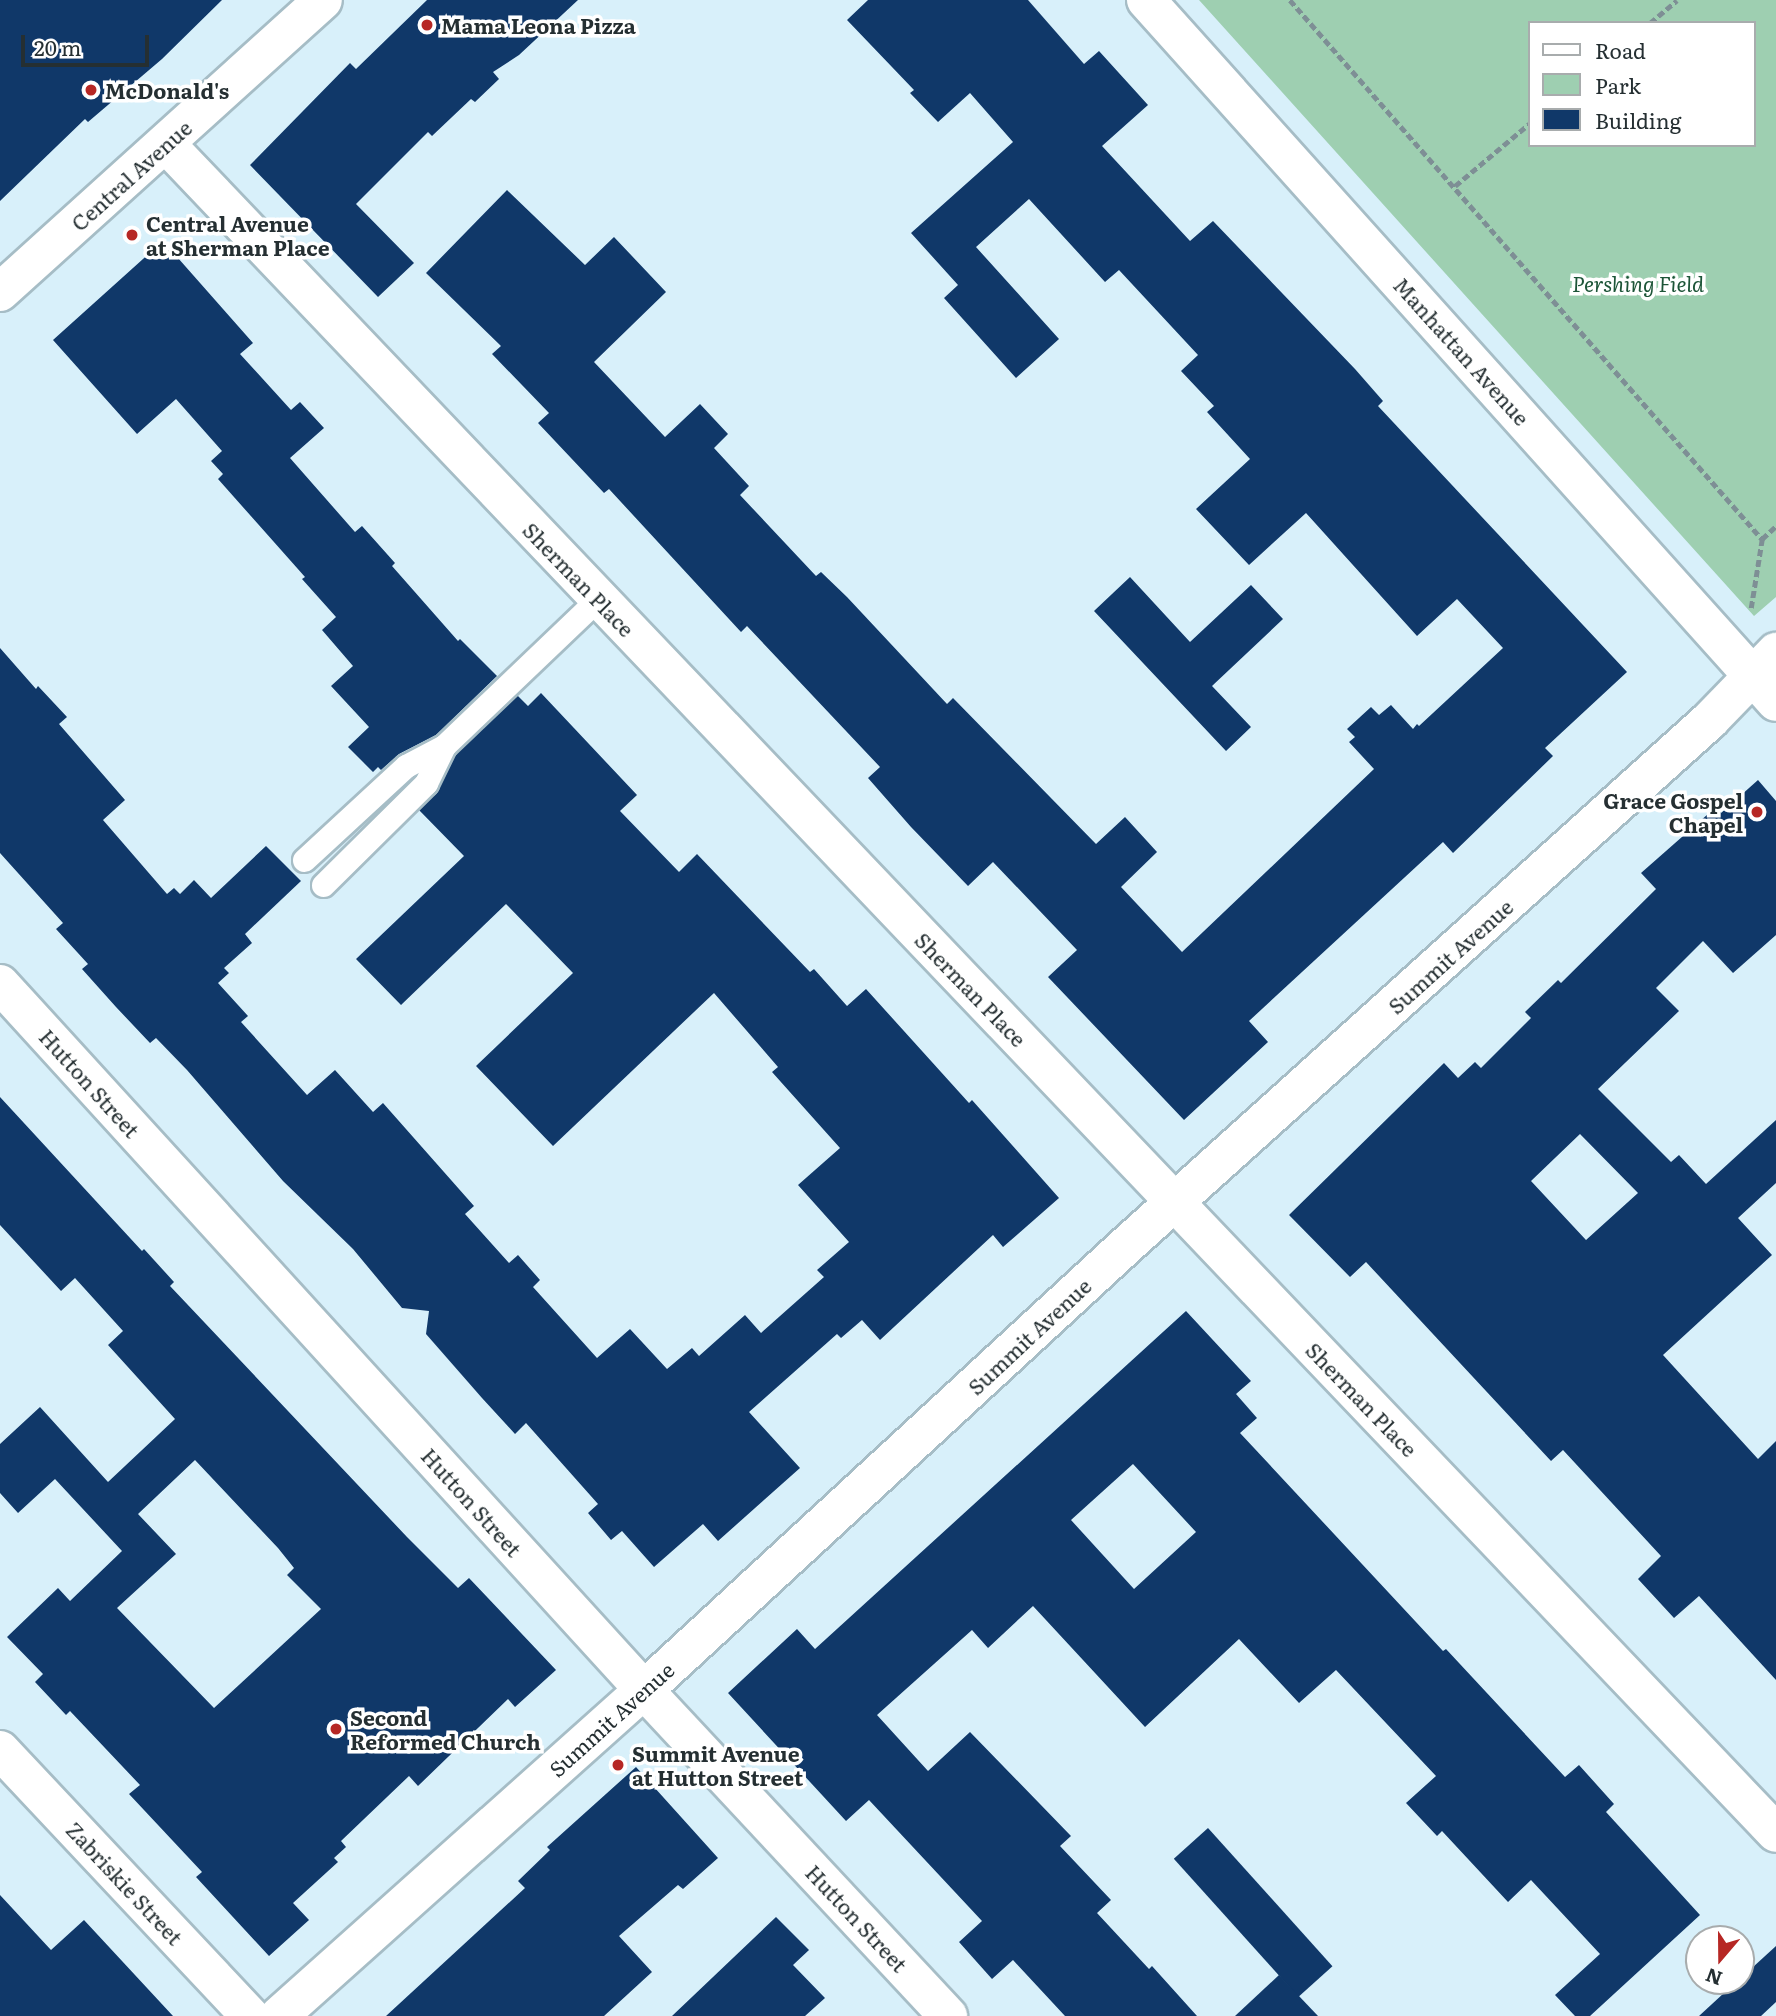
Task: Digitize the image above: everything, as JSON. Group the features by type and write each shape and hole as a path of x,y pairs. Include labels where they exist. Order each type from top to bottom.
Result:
{"street":[{"name":"Central Avenue","path":"0,292 323,0"},
{"name":"Manhattan Avenue","path":"1146,0 1704,620 1768,677"},
{"name":"Sherman Place","path":"166,144 1776,1833"},
{"name":"Summit Avenue","path":"279,2016 644,1690 1175,1203 1700,729 1768,677"},
{"name":"Hutton Street","path":"0,984 644,1690 948,2016"},
{"name":"Zabriskie Street","path":"0,1750 250,2016"}],"lane":[{"path":"304,860 406,766 444,746 598,599"},
{"path":"323,885 426,783 444,746"}],"path":[{"path":"1290,0 1762,539"},
{"path":"1652,21 1677,0"},
{"path":"1455,186 1528,125"},
{"path":"1751,608 1762,539 1776,526"}],"green space":[{"name":"Pershing Field","path":"1199,0 1776,0 1776,597 1754,616"}],"building":[{"path":"0,0 222,0 162,59 88,122 85,119 0,201"},
{"path":"427,0 578,0 519,55 493,72 499,79 475,102 471,99 432,136 428,132 356,204 414,263 378,297 250,165 350,63 356,69"},
{"path":"868,0 1028,0 1084,64 1099,51 1148,105 1102,146 1190,241 1213,221 1355,369 1383,401 1378,406 1627,672 1545,748 1553,756 1453,853 1443,842 1249,1021 1268,1042 1184,1120 1048,977 1077,950 993,862 968,886 911,827 868,778 880,767 747,626 741,632 609,489 604,493 538,423 549,413 492,354 501,346 426,273 507,190 585,265 614,237 666,292 594,362 665,437 700,404 728,434 714,448 749,486 740,495 816,576 821,572 847,597 947,704 953,698 1096,844 1125,817 1157,852 1121,887 1182,952 1374,769 1349,742 1355,737 1347,729 1371,707 1379,715 1391,705 1413,729 1417,724 1419,726 1503,648 1457,599 1417,636 1306,513 1249,565 1196,509 1250,459 1207,412 1214,406 1181,371 1198,355 1119,270 1105,282 1029,199 976,247 1059,339 1016,378 944,298 958,285 911,233 1013,142 970,93 938,122 910,93 914,90 847,20"},
{"path":"163,241 253,343 240,354 291,410 300,402 324,428 290,458 355,532 362,526 395,563 392,566 458,641 460,639 497,676 436,735 399,754 381,770 378,767 373,772 348,747 369,727 331,686 353,666 322,630 336,617 302,579 305,577 218,479 223,474 211,461 222,451 176,399 137,434 53,340"},
{"path":"1130,577 1190,642 1251,585 1283,619 1212,686 1251,727 1226,751 1094,611"},
{"path":"0,648 36,689 38,686 67,717 59,724 125,800 103,820 167,894 174,888 180,894 194,880 211,898 266,846 301,881 245,934 252,943 224,968 229,973 218,983 248,1016 241,1022 307,1095 335,1070 373,1112 383,1103 474,1206 465,1214 509,1263 518,1255 540,1280 533,1287 597,1358 630,1329 667,1369 692,1348 699,1356 745,1315 761,1333 824,1277 817,1270 849,1242 798,1185 840,1148 772,1072 778,1067 714,993 553,1146 476,1066 573,973 506,904 401,1005 356,959 464,856 419,810 438,790 455,754 517,695 528,706 541,693 637,795 620,811 679,872 697,854 810,972 814,969 847,1006 866,989 969,1103 972,1100 1059,1198 1003,1247 993,1235 880,1340 862,1320 841,1338 837,1334 749,1412 800,1468 718,1541 703,1524 654,1567 622,1531 611,1540 588,1513 598,1504 526,1423 515,1434 482,1398 426,1334 429,1311 402,1308 353,1249 283,1181 187,1070 156,1038 150,1043 82,969 88,964 56,929 63,923 0,853"},
{"path":"1758,780 1776,801 1776,935 1733,973 1703,941 1656,988 1679,1011 1598,1089 1671,1162 1679,1155 1706,1184 1776,1120 1776,1183 1738,1218 1772,1255 1663,1355 1758,1459 1776,1441 1776,1680 1699,1596 1674,1618 1638,1579 1661,1556 1563,1450 1551,1461 1366,1262 1350,1277 1289,1215 1444,1063 1458,1078 1475,1062 1481,1068 1531,1018 1525,1012 1558,980 1561,983 1656,889 1641,873 1716,807 1721,813","holes":["1580,1134 1638,1193 1586,1240 1531,1181"]},
{"path":"0,1097 174,1282 170,1286 407,1537 458,1588 469,1578 556,1670 515,1707 508,1699 418,1786 409,1776 341,1841 346,1847 334,1858 338,1862 293,1903 309,1920 269,1956 196,1877 202,1872 129,1794 140,1785 70,1711 66,1715 35,1682 43,1674 7,1637 58,1588 70,1601 122,1551 55,1479 18,1513 0,1493 0,1444 40,1407 108,1482 175,1419 108,1345 123,1331 75,1278 61,1291 0,1225","holes":["195,1460 294,1568 287,1575 321,1609 214,1708 117,1608 176,1554 138,1514"]},
{"path":"1186,1311 1251,1381 1236,1394 1257,1418 1240,1433 1443,1651 1446,1649 1565,1777 1579,1765 1614,1804 1606,1812 1700,1915 1689,1925 1685,1925 1685,1929 1590,2016 1575,2016 1555,1995 1600,1954 1531,1880 1508,1902 1442,1831 1437,1836 1406,1803 1436,1776 1336,1670 1299,1703 1239,1639 1145,1727 1033,1606 988,1648 972,1630 877,1715 928,1771 970,1732 1071,1836 1060,1846 1111,1900 1097,1913 1149,1969 1152,1966 1197,2016 1065,2016 1013,1960 992,1979 959,1942 982,1921 869,1800 846,1821 728,1693 797,1629 815,1649","holes":["1133,1464 1196,1532 1134,1589 1071,1520"]},
{"path":"636,1767 718,1858 683,1889 678,1885 619,1936 652,1972 604,2016 386,2016 525,1888 518,1881 550,1850 547,1847"},
{"path":"1208,1828 1332,1966 1298,1997 1174,1859"},
{"path":"0,1895 51,1950 84,1920 173,2016 0,2016"},
{"path":"776,1917 809,1950 793,1965 825,1998 805,2016 672,2016"},
{"path":"1776,1946 1776,2002 1761,2016 1699,2016 1722,1995 1755,1995 1755,1965"},
{"path":"1279,1975 1318,2016 1235,2016"}],"place":[{"name":"Mama Leona Pizza","path":"427,25"},
{"name":"McDonald's","path":"91,90"},
{"name":"Central Avenue at Sherman Place","path":"132,235"},
{"name":"Grace Gospel Chapel","path":"1757,812"},
{"name":"Second Reformed Church","path":"336,1729"},
{"name":"Summit Avenue at Hutton Street","path":"618,1765"}]}
